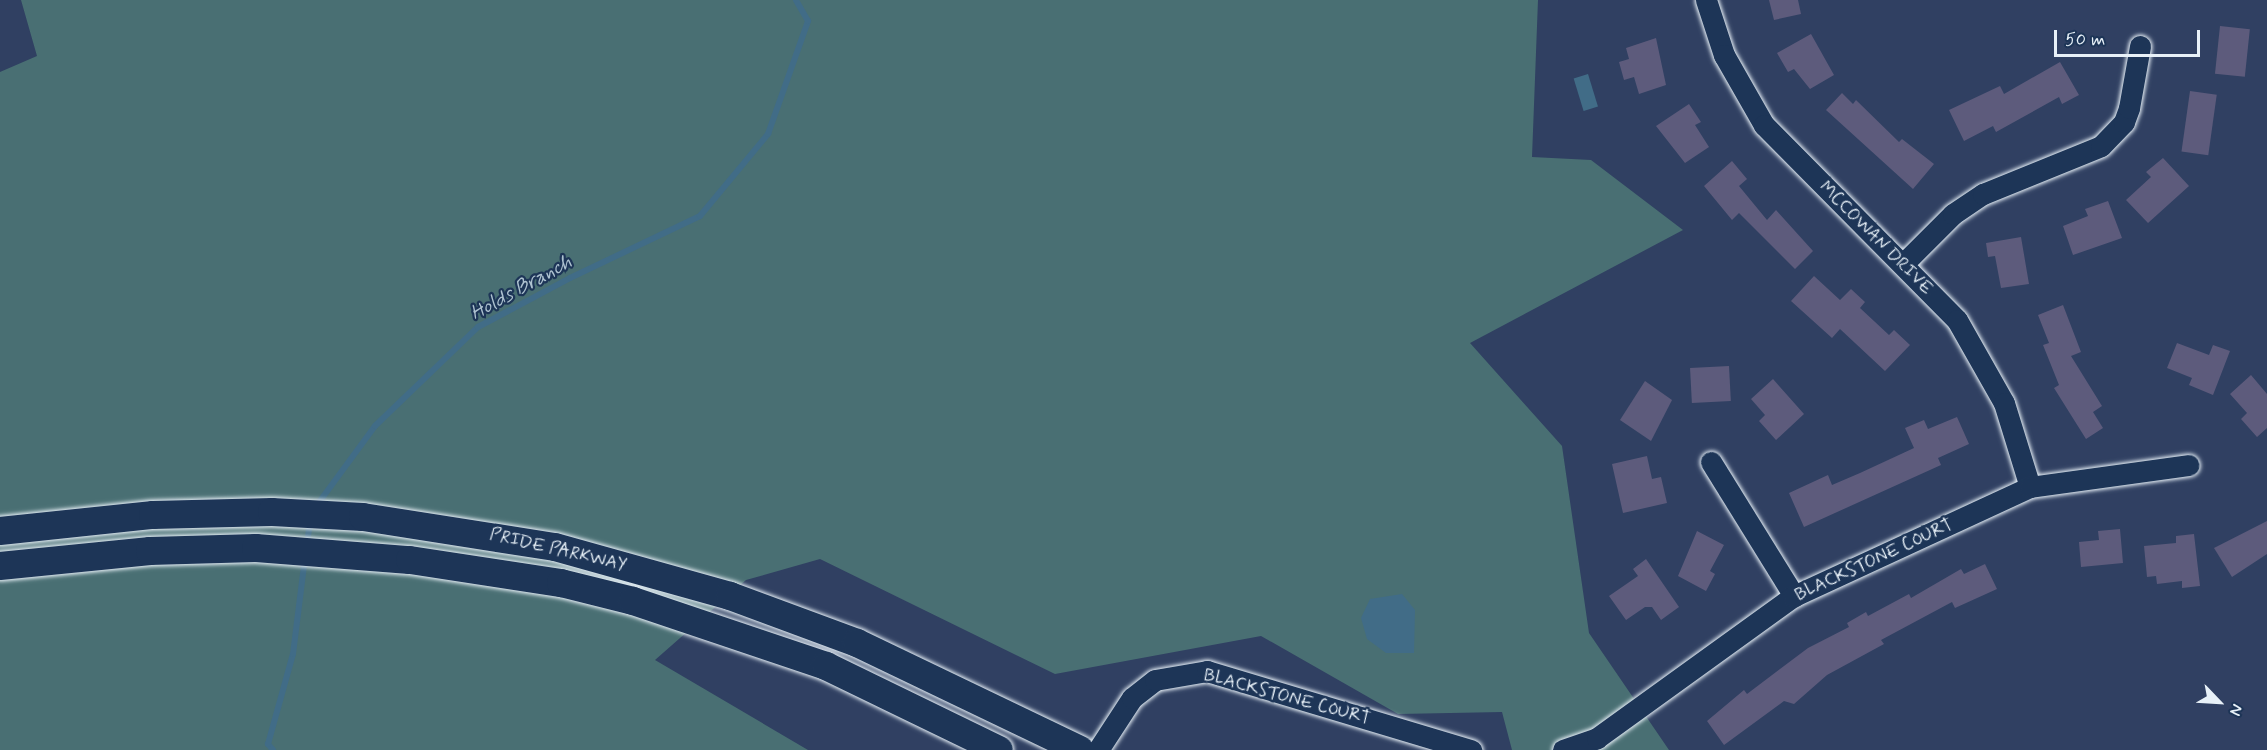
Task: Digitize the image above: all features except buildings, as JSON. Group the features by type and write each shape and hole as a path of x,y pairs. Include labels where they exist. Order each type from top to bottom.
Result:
{"main road":[{"name":"PRIDE PARKWAY","path":"0,531 153,515 295,513 363,517 490,534 616,562 777,613 902,662 1080,750"},
{"name":"PRIDE PARKWAY","path":"0,566 150,551 333,552 501,573 623,599 742,636 826,666 999,750"}],"street":[{"name":"MCCOWAN DRIVE","path":"1706,0 1724,56 1764,125 1904,263 1957,320 1983,361 2004,403 2030,487"},
{"path":"1904,263 1953,214 1983,194 2101,146 2124,122 2130,108 2140,46"},
{"path":"1712,462 1794,596"},
{"name":"BLACKSTONE COURT","path":"1563,750 1597,738 1794,596 2030,487 2188,465"},
{"name":"BLACKSTONE COURT","path":"1098,750 1132,698 1155,680 1187,672 1207,671 1471,750"}],"green space":[{"path":"21,0 1538,0 1532,157 1591,160 1683,230 1470,343 1562,446 1589,633 1669,750 1512,750 1502,712 1398,714 1261,636 1055,674 820,559 746,580 655,660 808,750 0,750 0,72 37,56"}],"water":[{"path":"1588,74 1598,107 1584,111 1574,78"},
{"path":"1402,594 1415,610 1414,653 1386,653 1367,639 1361,618 1370,599"}],"waterway":[{"name":"Holds Branch","path":"317,505 375,426 478,327 570,278 700,216 768,134 808,21 796,0"},
{"name":"Holds Branch","path":"307,545 310,522"},
{"name":"Holds Branch","path":"273,750 268,744 293,654 305,558"}]}
